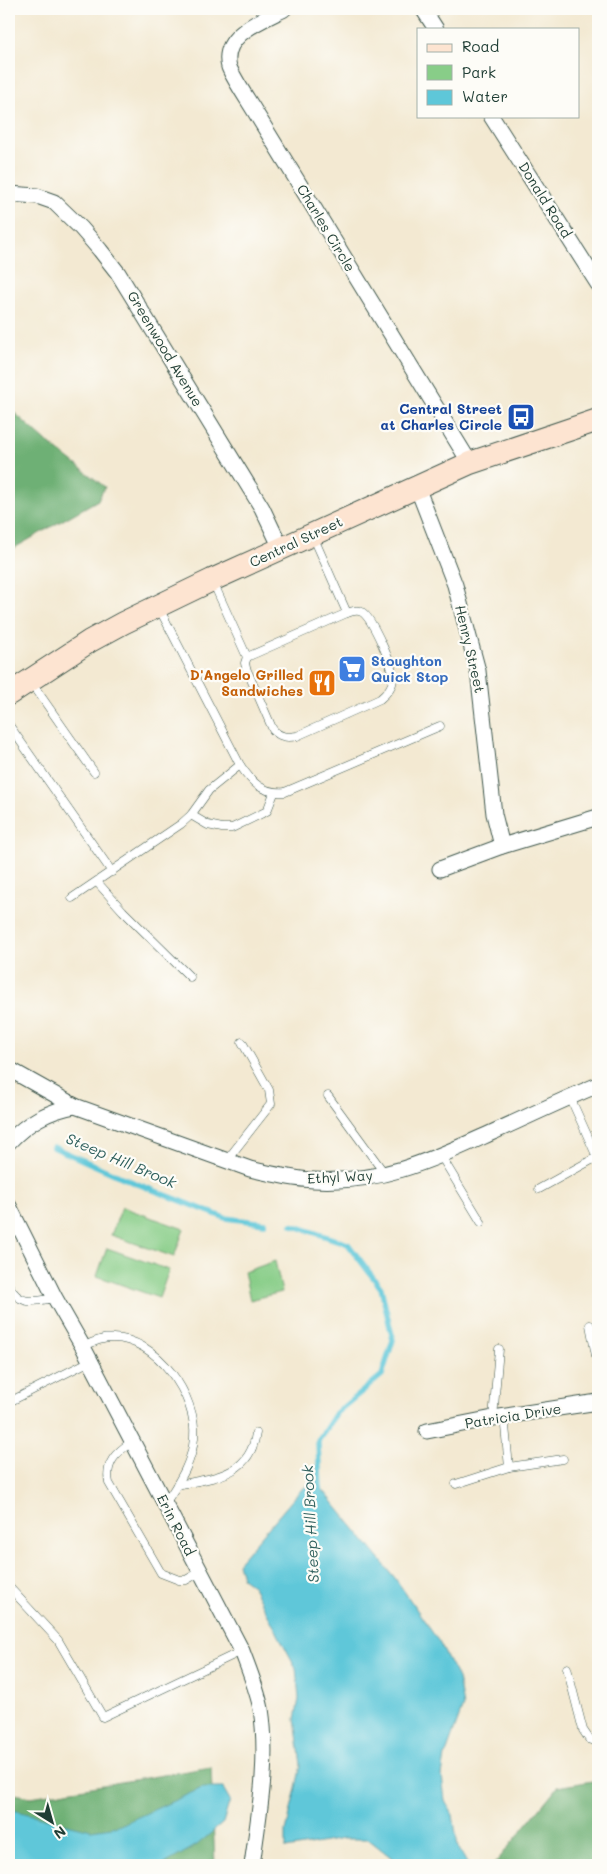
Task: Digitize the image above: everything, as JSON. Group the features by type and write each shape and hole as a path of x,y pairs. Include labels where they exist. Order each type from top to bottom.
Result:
{"main road":[{"name":"Central Street","path":"9,694 90,641 212,580 470,464 598,420"}],"street":[{"name":"Charles Circle","path":"284,9 254,24 236,38 229,52 229,66 470,464"},
{"path":"423,9 435,28"},
{"name":"Donald Road","path":"493,118 598,284"},
{"name":"Greenwood Avenue","path":"9,194 37,196 54,202 81,228 118,273 262,508 281,548"},
{"name":"Henry Street","path":"417,487 455,585 478,671 494,814 502,846"},
{"path":"440,870 502,846 598,816"},
{"name":"Ethyl Way","path":"9,1069 75,1106 250,1169 295,1179 334,1180 385,1174 423,1164 598,1085"},
{"path":"9,1142 27,1124 38,1118 61,1108 75,1106"},
{"name":"Erin Road","path":"9,1206 55,1298 83,1347 242,1651 252,1676 261,1709 265,1754 261,1805 252,1865"},
{"name":"Patricia Drive","path":"427,1431 498,1417 598,1402"}],"lane":[{"path":"312,534 347,613"},
{"path":"212,580 248,657 246,668 273,730 278,735 284,737 297,736 380,699 386,695 393,682 393,672 370,621 361,612 347,613 248,657"},
{"path":"158,606 240,765 255,783 264,789 274,793 285,792 440,726"},
{"path":"30,680 94,772"},
{"path":"9,725 112,872"},
{"path":"72,898 181,824 191,815 209,790 240,765"},
{"path":"191,815 214,827 232,828 268,811 274,793"},
{"path":"97,882 123,911 190,977"},
{"path":"227,1160 270,1104 271,1097 242,1042"},
{"path":"328,1096 385,1174"},
{"path":"539,1189 598,1157 570,1097"},
{"path":"441,1156 481,1222"},
{"path":"9,1286 13,1294 26,1302 55,1298"},
{"path":"590,1325 598,1366"},
{"path":"83,1347 95,1341 113,1338 133,1342 160,1360 179,1383 186,1396 193,1414 195,1437 192,1453 177,1486 165,1504"},
{"path":"499,1349 498,1417 508,1468"},
{"path":"9,1402 90,1361"},
{"path":"177,1486 223,1475 237,1468 253,1449 256,1434"},
{"path":"132,1442 122,1448 111,1460 108,1469 109,1483 161,1573 179,1580 186,1580 200,1572"},
{"path":"456,1484 508,1468 563,1459"},
{"path":"9,1587 58,1640 103,1718 242,1651"},
{"path":"567,1668 583,1730 589,1739 598,1742"}],"green space":[{"path":"9,408 47,442 105,487 98,500 9,551"},
{"path":"122,1207 184,1229 174,1257 111,1235"},
{"path":"107,1248 169,1270 159,1298 97,1276"},
{"path":"275,1261 282,1292 250,1300 244,1272"},
{"path":"211,1767 215,1865 9,1865 9,1793 31,1797"},
{"path":"598,1780 598,1865 491,1865 497,1861 557,1787"}],"water":[{"path":"315,1480 395,1578 439,1642 458,1678 463,1706 445,1756 442,1776 445,1800 453,1815 458,1847 468,1865 423,1865 397,1862 368,1839 343,1839 286,1849 286,1832 301,1765 295,1719 299,1699 296,1668 252,1585 242,1578 238,1563 300,1491"},
{"path":"202,1788 223,1788 230,1800 223,1823 197,1845 163,1865 9,1865 9,1809 91,1830 118,1826"}],"waterway":[{"name":"Steep Hill Brook","path":"53,1147 135,1183 225,1218 265,1223"},
{"name":"Steep Hill Brook","path":"292,1225 348,1244 381,1288 393,1340 382,1375 336,1413 318,1441 320,1492"}],"place":[{"name":"Central Street at Charles Circle","path":"521,417"},
{"name":"Stoughton Quick Stop","path":"352,669"},
{"name":"D'Angelo Grilled Sandwiches","path":"322,683"}]}
